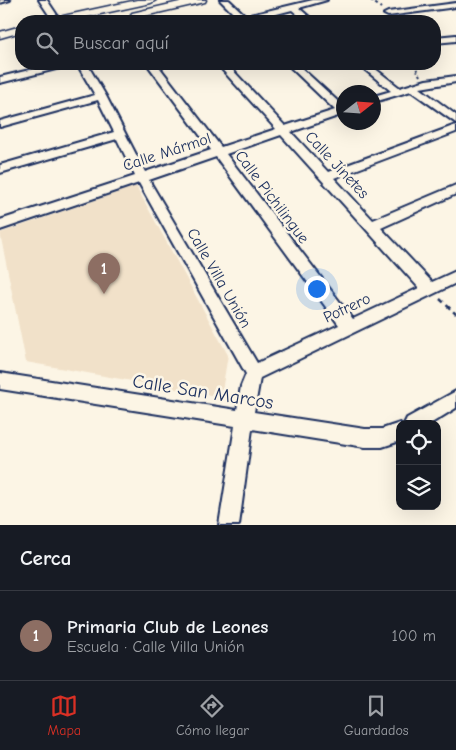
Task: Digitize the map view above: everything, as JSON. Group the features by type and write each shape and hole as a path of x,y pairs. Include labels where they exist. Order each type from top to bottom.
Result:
{"street":[{"path":"0,1 6,0"},
{"path":"43,0 52,15"},
{"path":"83,15 151,0"},
{"path":"134,15 201,0"},
{"path":"224,0 238,15"},
{"path":"264,15 323,0"},
{"path":"388,14 456,5"},
{"path":"293,7 303,15"},
{"path":"0,35 15,31"},
{"path":"441,39 456,38"},
{"path":"0,46 15,42"},
{"path":"0,80 41,70"},
{"name":"Calle Villa Unión","path":"86,70 102,96 142,178 254,373"},
{"name":"Calle Pichilingue","path":"156,70 349,326"},
{"name":"Calle Jinetes","path":"228,70 429,289"},
{"path":"299,70 336,104"},
{"path":"371,70 398,91"},
{"path":"381,97 426,83 456,79"},
{"path":"412,88 456,120"},
{"path":"0,124 102,96"},
{"name":"Calle Mármol","path":"0,225 336,112"},
{"path":"326,177 456,128"},
{"path":"0,168 120,134"},
{"path":"372,226 456,189"},
{"name":"Potrero","path":"254,373 349,326 456,277"},
{"path":"229,525 249,386 254,373"},
{"name":"Calle San Marcos","path":"0,381 365,438 382,438 396,433"},
{"path":"420,420 456,399"}],"path":[{"path":"429,289 456,314"}],"shaded area":[{"path":"136,186 228,355 221,397 26,362 0,233"}],"place":[{"name":"Primaria Club de Leones","path":"104,294"}]}
